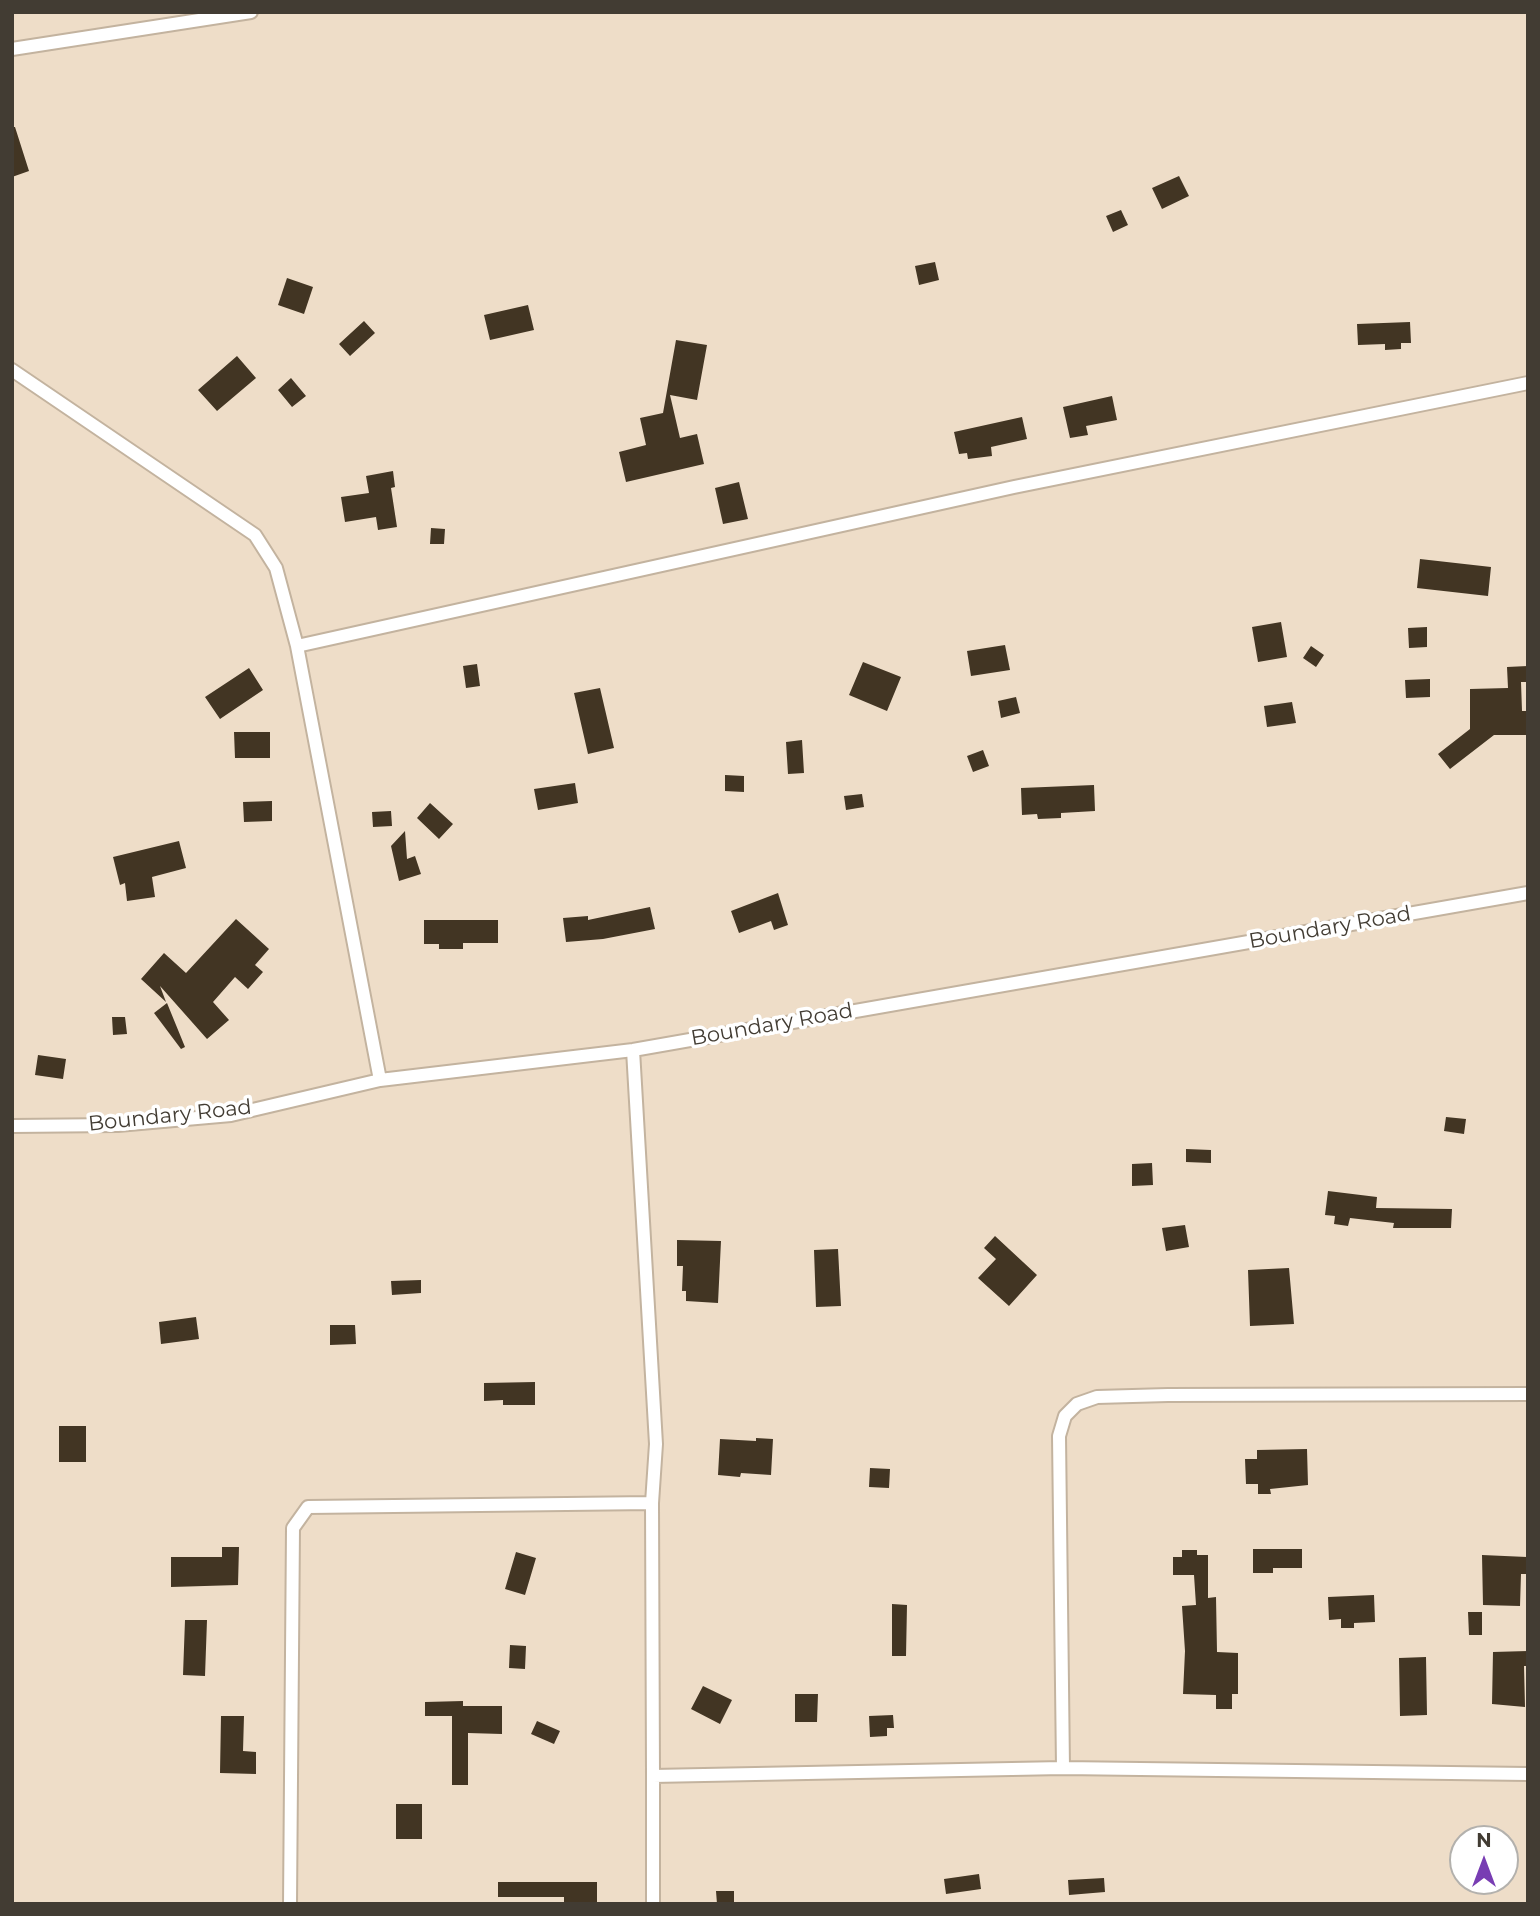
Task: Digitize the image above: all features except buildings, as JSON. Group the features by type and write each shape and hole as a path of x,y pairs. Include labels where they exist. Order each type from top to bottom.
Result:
{"street":[{"path":"12,49 251,12"},
{"path":"12,370 255,535 276,568 297,646 380,1080"},
{"path":"297,646 1014,487 1528,383"},
{"name":"Boundary Road","path":"12,1126 118,1125 231,1115 380,1080 633,1050 1528,893"},
{"path":"633,1050 656,1444 652,1503 653,1904"},
{"path":"1063,1768 1059,1436 1065,1416 1077,1404 1097,1398 1167,1395 1528,1394"},
{"path":"290,1904 293,1528 308,1507 652,1503"},
{"path":"653,1776 1063,1768 1528,1774"}]}
